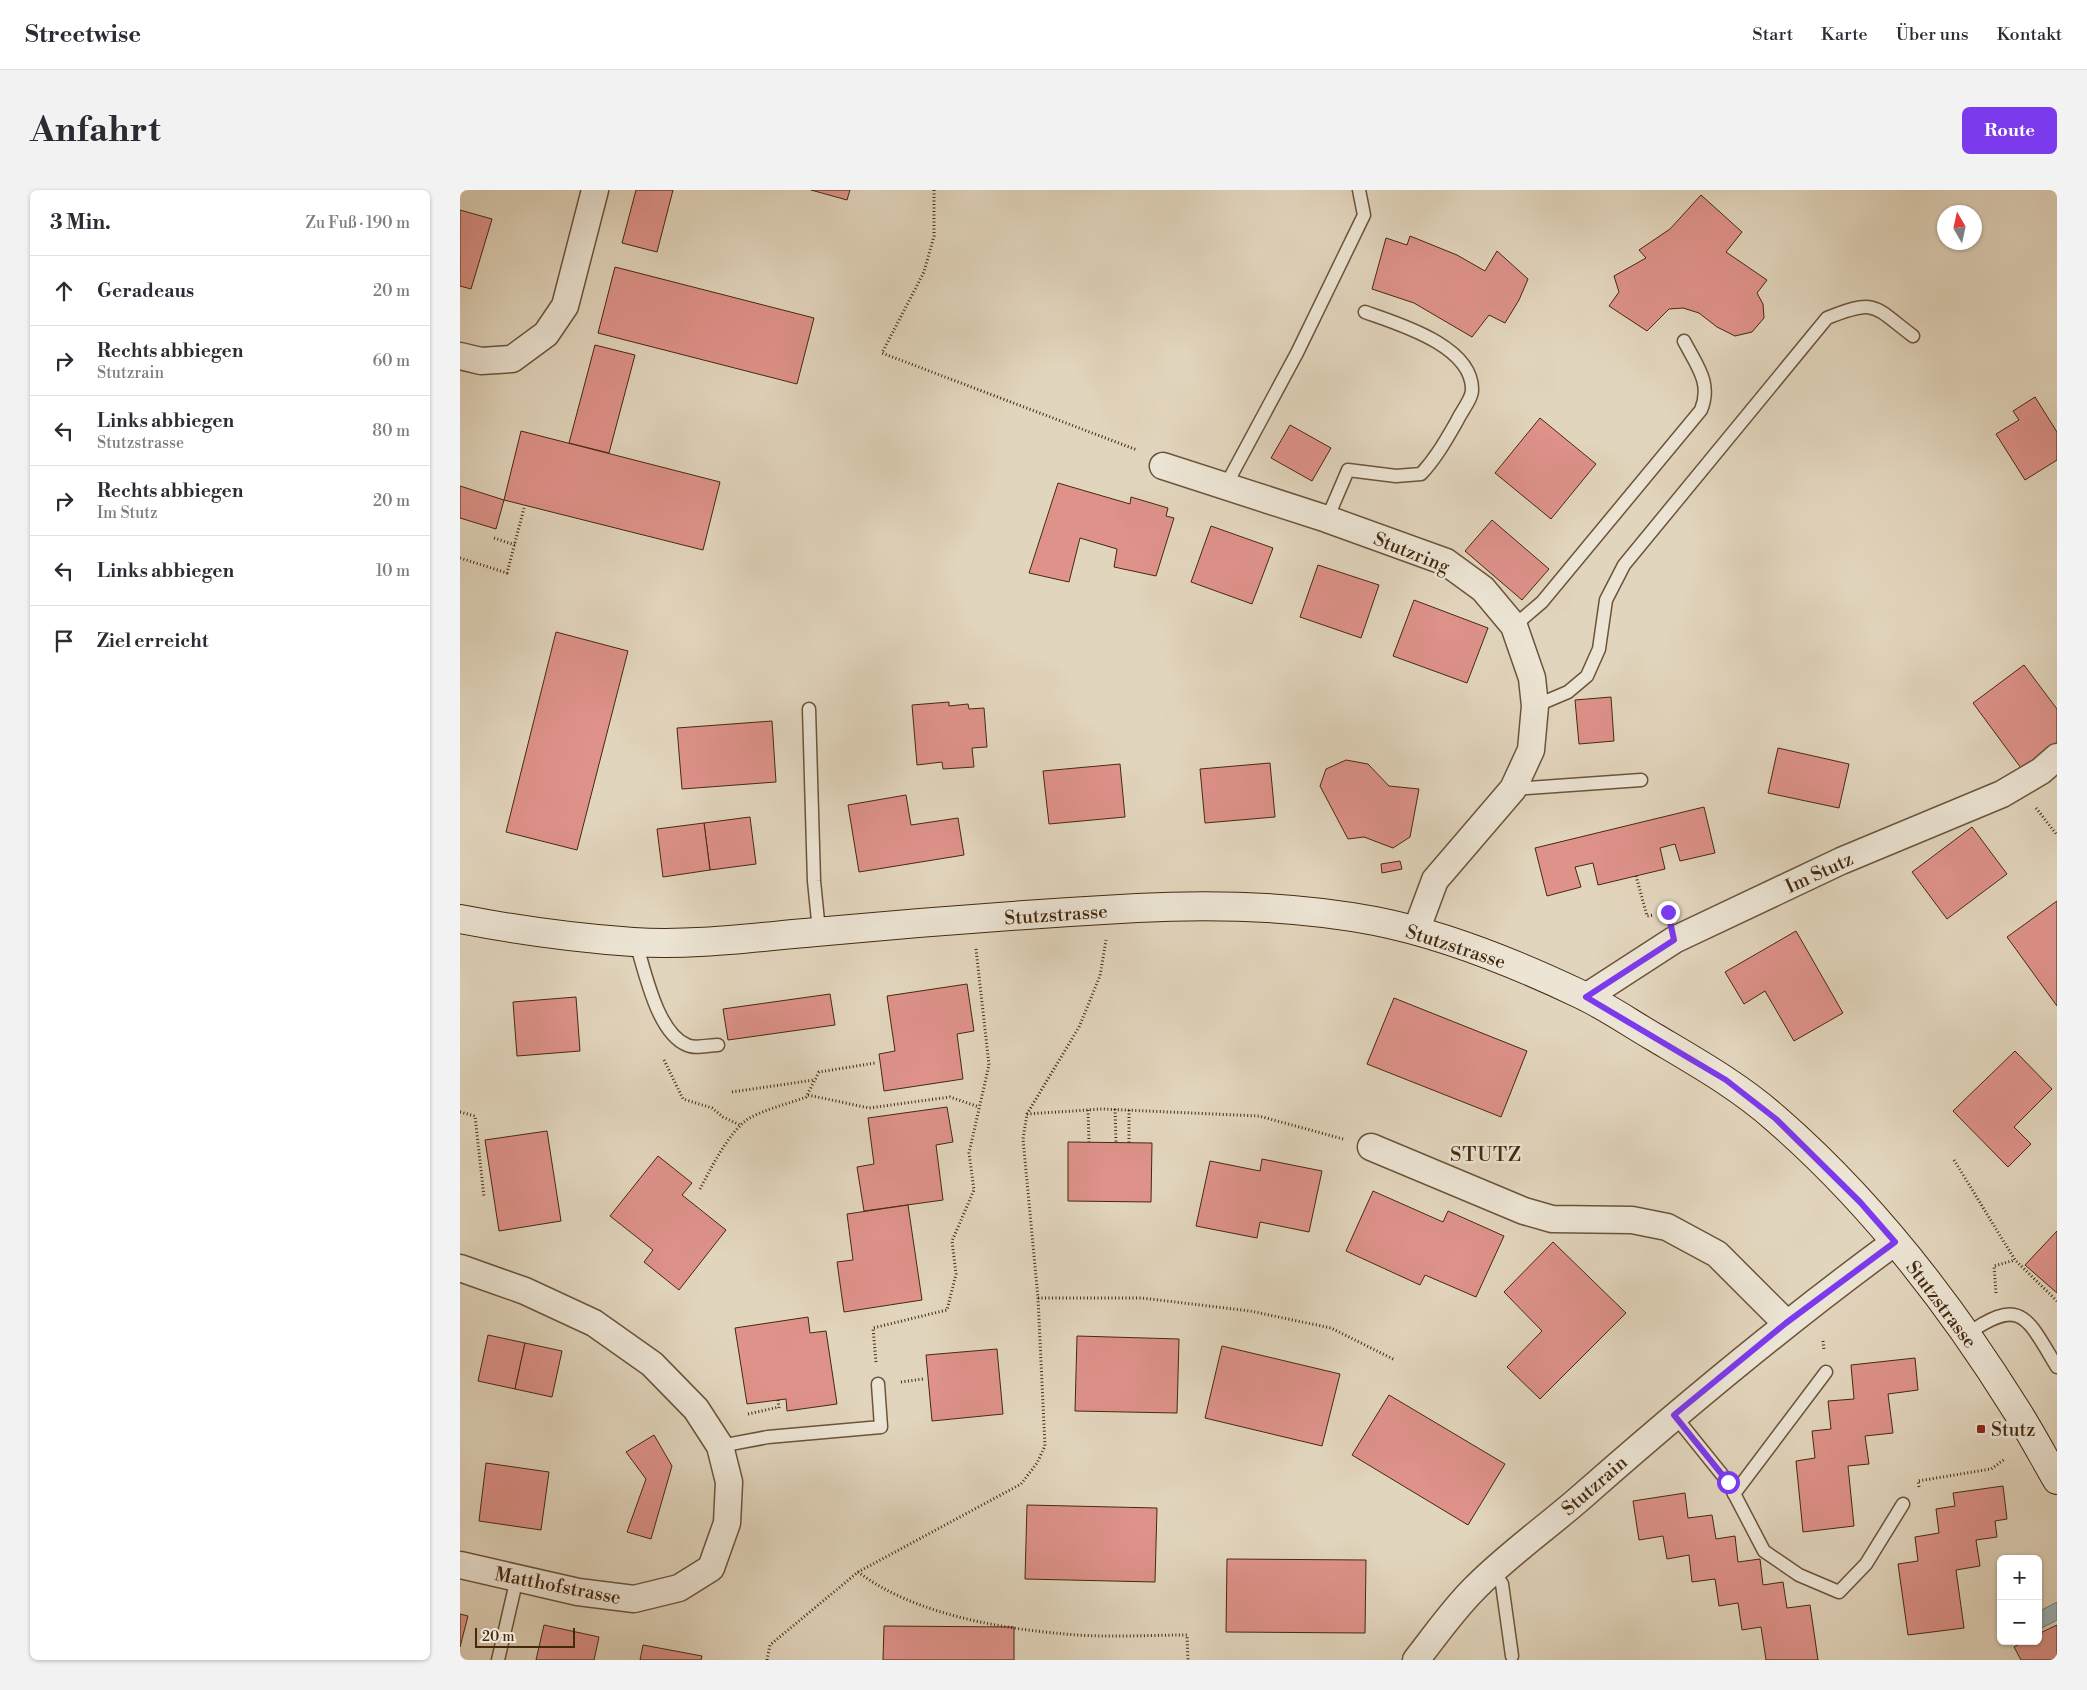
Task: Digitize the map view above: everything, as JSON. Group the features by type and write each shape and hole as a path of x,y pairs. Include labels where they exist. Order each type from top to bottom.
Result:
{"street":[{"path":"460,356 481,361 512,359 546,334 564,306 595,190"},
{"name":"Stutzring","path":"1162,466 1327,519 1446,562 1483,589 1514,626 1532,678 1535,706 1531,750 1513,789 1435,880 1416,931"},
{"name":"Im Stutz","path":"1586,997 1674,940 1841,861 2002,794 2033,776 2057,757"},
{"name":"Stutzstrasse","path":"460,918 523,931 636,942 744,939 1136,908 1213,905 1306,912 1374,921 1416,931 1507,962 1586,997 1726,1080 1776,1119 1860,1202 1895,1242 1966,1335 2016,1410 2057,1480"},
{"path":"1371,1147 1524,1211 1552,1218 1632,1220 1667,1227 1717,1254 1786,1323"},
{"name":"Stutzrain","path":"1416,1660 1460,1604 1493,1571 1674,1415 1786,1323 1895,1242"},
{"name":"Matthofstrasse","path":"460,1268 525,1291 594,1323 652,1364 696,1409 720,1446 729,1482 727,1523 711,1568 679,1588 634,1599 578,1592 460,1565"}],"lane":[{"path":"1226,485 1297,353 1364,215 1359,190"},
{"path":"1535,706 1568,692 1587,676 1599,649 1606,600 1624,565 1827,318 1856,306 1874,306 1913,336"},
{"path":"1327,519 1348,470 1396,476 1421,474 1438,456 1472,392 1469,374 1458,356 1410,328 1365,312"},
{"path":"1514,626 1542,602 1701,410 1706,397 1706,383 1684,341"},
{"path":"808,709 814,881 819,932"},
{"path":"1513,789 1641,780"},
{"path":"636,942 656,1006 670,1033 689,1046 718,1044"},
{"path":"1966,1335 1995,1316 2015,1314 2022,1317 2037,1335 2057,1367"},
{"path":"1734,1494 1826,1372"},
{"path":"720,1446 767,1437 881,1427 878,1384"},
{"path":"1674,1415 1728,1482 1764,1551 1800,1575 1839,1592 1866,1564 1903,1504"},
{"path":"1493,1571 1502,1584 1512,1656"},
{"path":"498,1660 517,1578"}],"path":[{"path":"934,190 934,236 924,272 882,353 1132,447 1162,466"},
{"path":"460,558 507,573 524,508"},
{"path":"494,538 515,544"},
{"path":"1636,876 1647,916 1668,912 1674,940"},
{"path":"767,1660 770,1645 858,1572 1021,1484 1037,1463 1045,1446 1046,1422 1038,1298 1023,1139 1027,1114 1079,1027 1100,976 1108,930 1136,908"},
{"path":"874,1348 873,1328 947,1310 956,1274 952,1241 974,1190 969,1153 989,1065 977,960"},
{"path":"808,1095 819,1072 875,1063"},
{"path":"666,1064 683,1099 712,1108 723,1117 740,1125"},
{"path":"732,1092 815,1080"},
{"path":"700,1189 740,1125 750,1118 808,1095 869,1108 950,1097 979,1107"},
{"path":"1027,1114 1115,1109 1259,1116 1371,1147"},
{"path":"1115,1109 1116,1142"},
{"path":"1088,1110 1089,1142"},
{"path":"1129,1110 1130,1142"},
{"path":"460,1112 475,1116 484,1197"},
{"path":"1954,1160 2015,1260 2057,1302"},
{"path":"946,1242 952,1241"},
{"path":"1996,1294 1994,1266 2015,1260"},
{"path":"1038,1298 1142,1298 1250,1311 1331,1328 1395,1360"},
{"path":"778,1400 779,1412"},
{"path":"1903,1504 1919,1494 1918,1481 1984,1471 2001,1464 2005,1459"},
{"path":"858,1572 873,1584 958,1618 1066,1634 1187,1635 1188,1660"}],"water":[{"path":"2057,1602 2057,1620 2042,1628 2042,1610"}],"building":[{"path":"636,190 673,190 657,252 622,243"},
{"path":"811,190 850,190 847,200"},
{"path":"1701,195 1742,232 1726,252 1767,280 1757,293 1763,304 1764,318 1752,332 1735,336 1717,327 1699,313 1683,308 1669,309 1647,331 1609,306 1619,292 1614,276 1646,258 1639,250 1670,229"},
{"path":"460,210 492,219 471,289 460,286"},
{"path":"1410,236 1457,255 1485,271 1497,251 1528,279 1519,300 1505,323 1489,315 1472,337 1414,303 1372,289 1386,238 1407,245"},
{"path":"615,267 814,318 797,384 598,333"},
{"path":"595,345 635,355 609,453 569,443"},
{"path":"2035,397 2057,432 2057,460 2025,480 1996,434 2019,420 2013,411"},
{"path":"1540,418 1596,464 1551,519 1495,473"},
{"path":"1290,425 1331,448 1312,481 1271,458"},
{"path":"521,431 720,482 703,550 504,500"},
{"path":"1058,483 1130,504 1131,497 1168,508 1166,516 1174,518 1156,576 1114,567 1117,549 1080,538 1069,582 1029,573"},
{"path":"460,486 504,500 496,529 460,518"},
{"path":"1492,520 1549,569 1522,600 1465,551"},
{"path":"1211,526 1273,548 1252,604 1191,582"},
{"path":"1318,565 1379,585 1361,638 1300,617"},
{"path":"1414,600 1488,628 1467,683 1393,656"},
{"path":"556,632 628,651 577,850 506,832"},
{"path":"2024,665 2057,709 2057,748 2024,772 1973,703"},
{"path":"1611,697 1614,741 1579,744 1575,700"},
{"path":"949,702 949,706 968,704 969,709 984,708 987,747 972,748 974,767 943,769 942,762 917,765 912,705"},
{"path":"772,721 776,782 682,789 677,728"},
{"path":"1778,748 1849,764 1839,808 1768,793"},
{"path":"1346,760 1368,764 1389,786 1419,789 1410,837 1393,848 1364,837 1348,839 1320,786 1326,769"},
{"path":"1270,763 1275,817 1205,823 1200,769"},
{"path":"1120,764 1125,817 1049,824 1043,771"},
{"path":"906,795 911,825 958,818 964,855 859,872 848,805"},
{"path":"1704,807 1715,853 1680,861 1675,844 1660,848 1665,869 1598,885 1593,863 1575,867 1581,887 1547,896 1535,848"},
{"path":"750,817 756,864 710,870 704,823"},
{"path":"704,823 710,870 663,877 657,829"},
{"path":"1972,827 2007,874 1947,919 1912,872"},
{"path":"1400,861 1402,869 1382,873 1381,864"},
{"path":"2057,901 2057,1006 2007,937"},
{"path":"1796,931 1843,1013 1794,1041 1765,991 1744,1004 1725,972"},
{"path":"967,984 974,1031 957,1034 963,1079 884,1091 879,1054 895,1051 887,996"},
{"path":"830,994 835,1025 728,1040 723,1009"},
{"path":"576,997 580,1051 517,1056 513,1002"},
{"path":"1394,998 1527,1051 1501,1117 1367,1064"},
{"path":"2015,1051 2052,1089 2014,1127 2031,1144 2008,1167 1953,1111"},
{"path":"947,1107 953,1142 936,1145 943,1200 864,1211 857,1167 874,1164 868,1118"},
{"path":"547,1131 561,1221 499,1231 485,1140"},
{"path":"1068,1142 1152,1143 1151,1202 1068,1201"},
{"path":"658,1156 692,1183 682,1195 726,1230 679,1290 644,1262 653,1250 610,1216"},
{"path":"1262,1159 1322,1171 1309,1232 1260,1222 1257,1238 1196,1226 1210,1161 1260,1171"},
{"path":"1373,1191 1443,1222 1448,1211 1504,1236 1476,1297 1425,1275 1420,1285 1346,1251"},
{"path":"908,1205 922,1300 844,1312 837,1262 853,1260 847,1214"},
{"path":"2057,1231 2057,1293 2025,1265"},
{"path":"1553,1242 1626,1313 1540,1399 1507,1367 1542,1331 1504,1292"},
{"path":"808,1317 810,1333 826,1331 837,1404 787,1411 786,1399 747,1404 735,1328"},
{"path":"488,1335 525,1343 515,1389 478,1381"},
{"path":"1077,1336 1179,1339 1177,1413 1075,1411"},
{"path":"525,1343 562,1351 552,1397 515,1389"},
{"path":"1222,1346 1340,1374 1322,1446 1205,1418"},
{"path":"997,1349 1003,1414 932,1421 926,1355"},
{"path":"1915,1358 1918,1390 1888,1394 1893,1433 1865,1436 1869,1464 1848,1466 1854,1526 1803,1532 1796,1461 1815,1458 1812,1431 1831,1429 1828,1401 1854,1399 1851,1365"},
{"path":"1389,1395 1505,1464 1468,1525 1352,1455"},
{"path":"654,1435 672,1466 651,1539 627,1532 646,1479 626,1452"},
{"path":"486,1463 549,1472 541,1530 479,1521"},
{"path":"2003,1486 2007,1519 1995,1521 1997,1537 1976,1540 1980,1566 1956,1570 1964,1628 1908,1635 1898,1564 1918,1561 1915,1537 1939,1533 1936,1509 1955,1506 1953,1493"},
{"path":"1685,1493 1688,1518 1712,1515 1716,1539 1735,1536 1738,1562 1760,1559 1763,1585 1783,1582 1787,1608 1810,1605 1818,1660 1766,1660 1761,1627 1742,1630 1738,1603 1719,1606 1715,1579 1692,1582 1689,1555 1667,1559 1663,1536 1639,1540 1633,1501"},
{"path":"1027,1505 1157,1508 1155,1582 1025,1579"},
{"path":"1227,1559 1366,1560 1365,1633 1226,1632"},
{"path":"460,1614 468,1616 460,1647"},
{"path":"544,1625 599,1637 594,1660 536,1660"},
{"path":"2057,1625 2057,1660 2021,1660 2014,1647 2018,1645 2042,1645 2042,1632"},
{"path":"884,1626 1014,1627 1014,1660 883,1660"},
{"path":"643,1645 702,1656 701,1660 640,1660"}],"place":[{"name":"Stutz","path":"1981,1429"}],"district":[{"name":"STUTZ","path":"1486,1154"}],"route":[{"path":"1668,912 1674,940 1586,997 1726,1080 1776,1119 1860,1202 1895,1242 1786,1323 1674,1415 1728,1482"}]}
